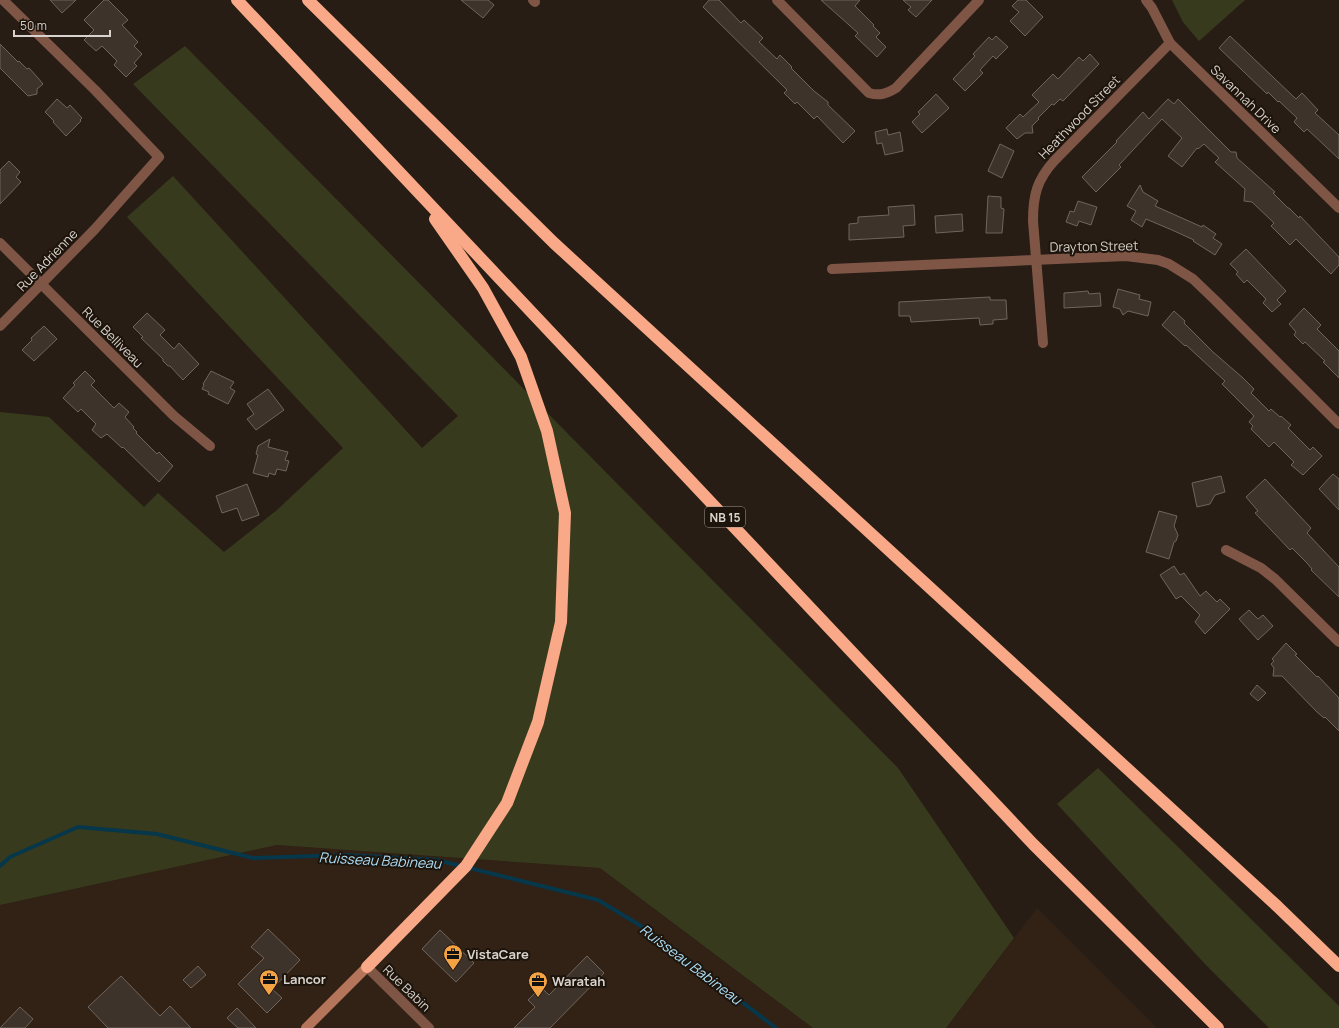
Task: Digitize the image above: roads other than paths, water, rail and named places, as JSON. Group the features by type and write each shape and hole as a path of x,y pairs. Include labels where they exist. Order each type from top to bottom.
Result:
{"highway":[{"name":"NB 15","path":"237,0 1033,844 1218,1028"},
{"path":"308,0 554,243 1278,906 1339,966"},
{"path":"367,967 466,866 507,803 538,722 561,622 565,513 547,430 521,357 483,288 413,186"}],"main road":[{"path":"306,1028 367,967"}],"street":[{"name":"Rue Adrienne","path":"0,326 96,229 159,157 95,90 3,0"},
{"path":"776,0 869,93 878,96 887,94 896,88 979,0"},
{"name":"Savannah Drive","path":"1146,0 1152,8 1170,43 1339,208"},
{"name":"Heathwood Street","path":"1043,343 1033,221 1033,206 1038,185 1041,178 1054,161 1170,43"},
{"name":"Rue Belliveau","path":"0,243 174,416 210,446"},
{"name":"Drayton Street","path":"832,268 1126,256 1147,258 1169,264 1193,280 1215,300 1339,424"},
{"path":"1226,550 1261,568 1275,579 1339,642"},
{"name":"Rue Babin","path":"367,967 429,1028"}],"waterway":[{"name":"Ruisseau Babineau","path":"0,866 10,857 78,827 157,834 253,858 347,855 437,860 598,900 646,929 776,1028"}],"place":[{"name":"VistaCare","path":"453,971"},
{"name":"Lancor","path":"269,996"},
{"name":"Waratah","path":"538,998"}]}
